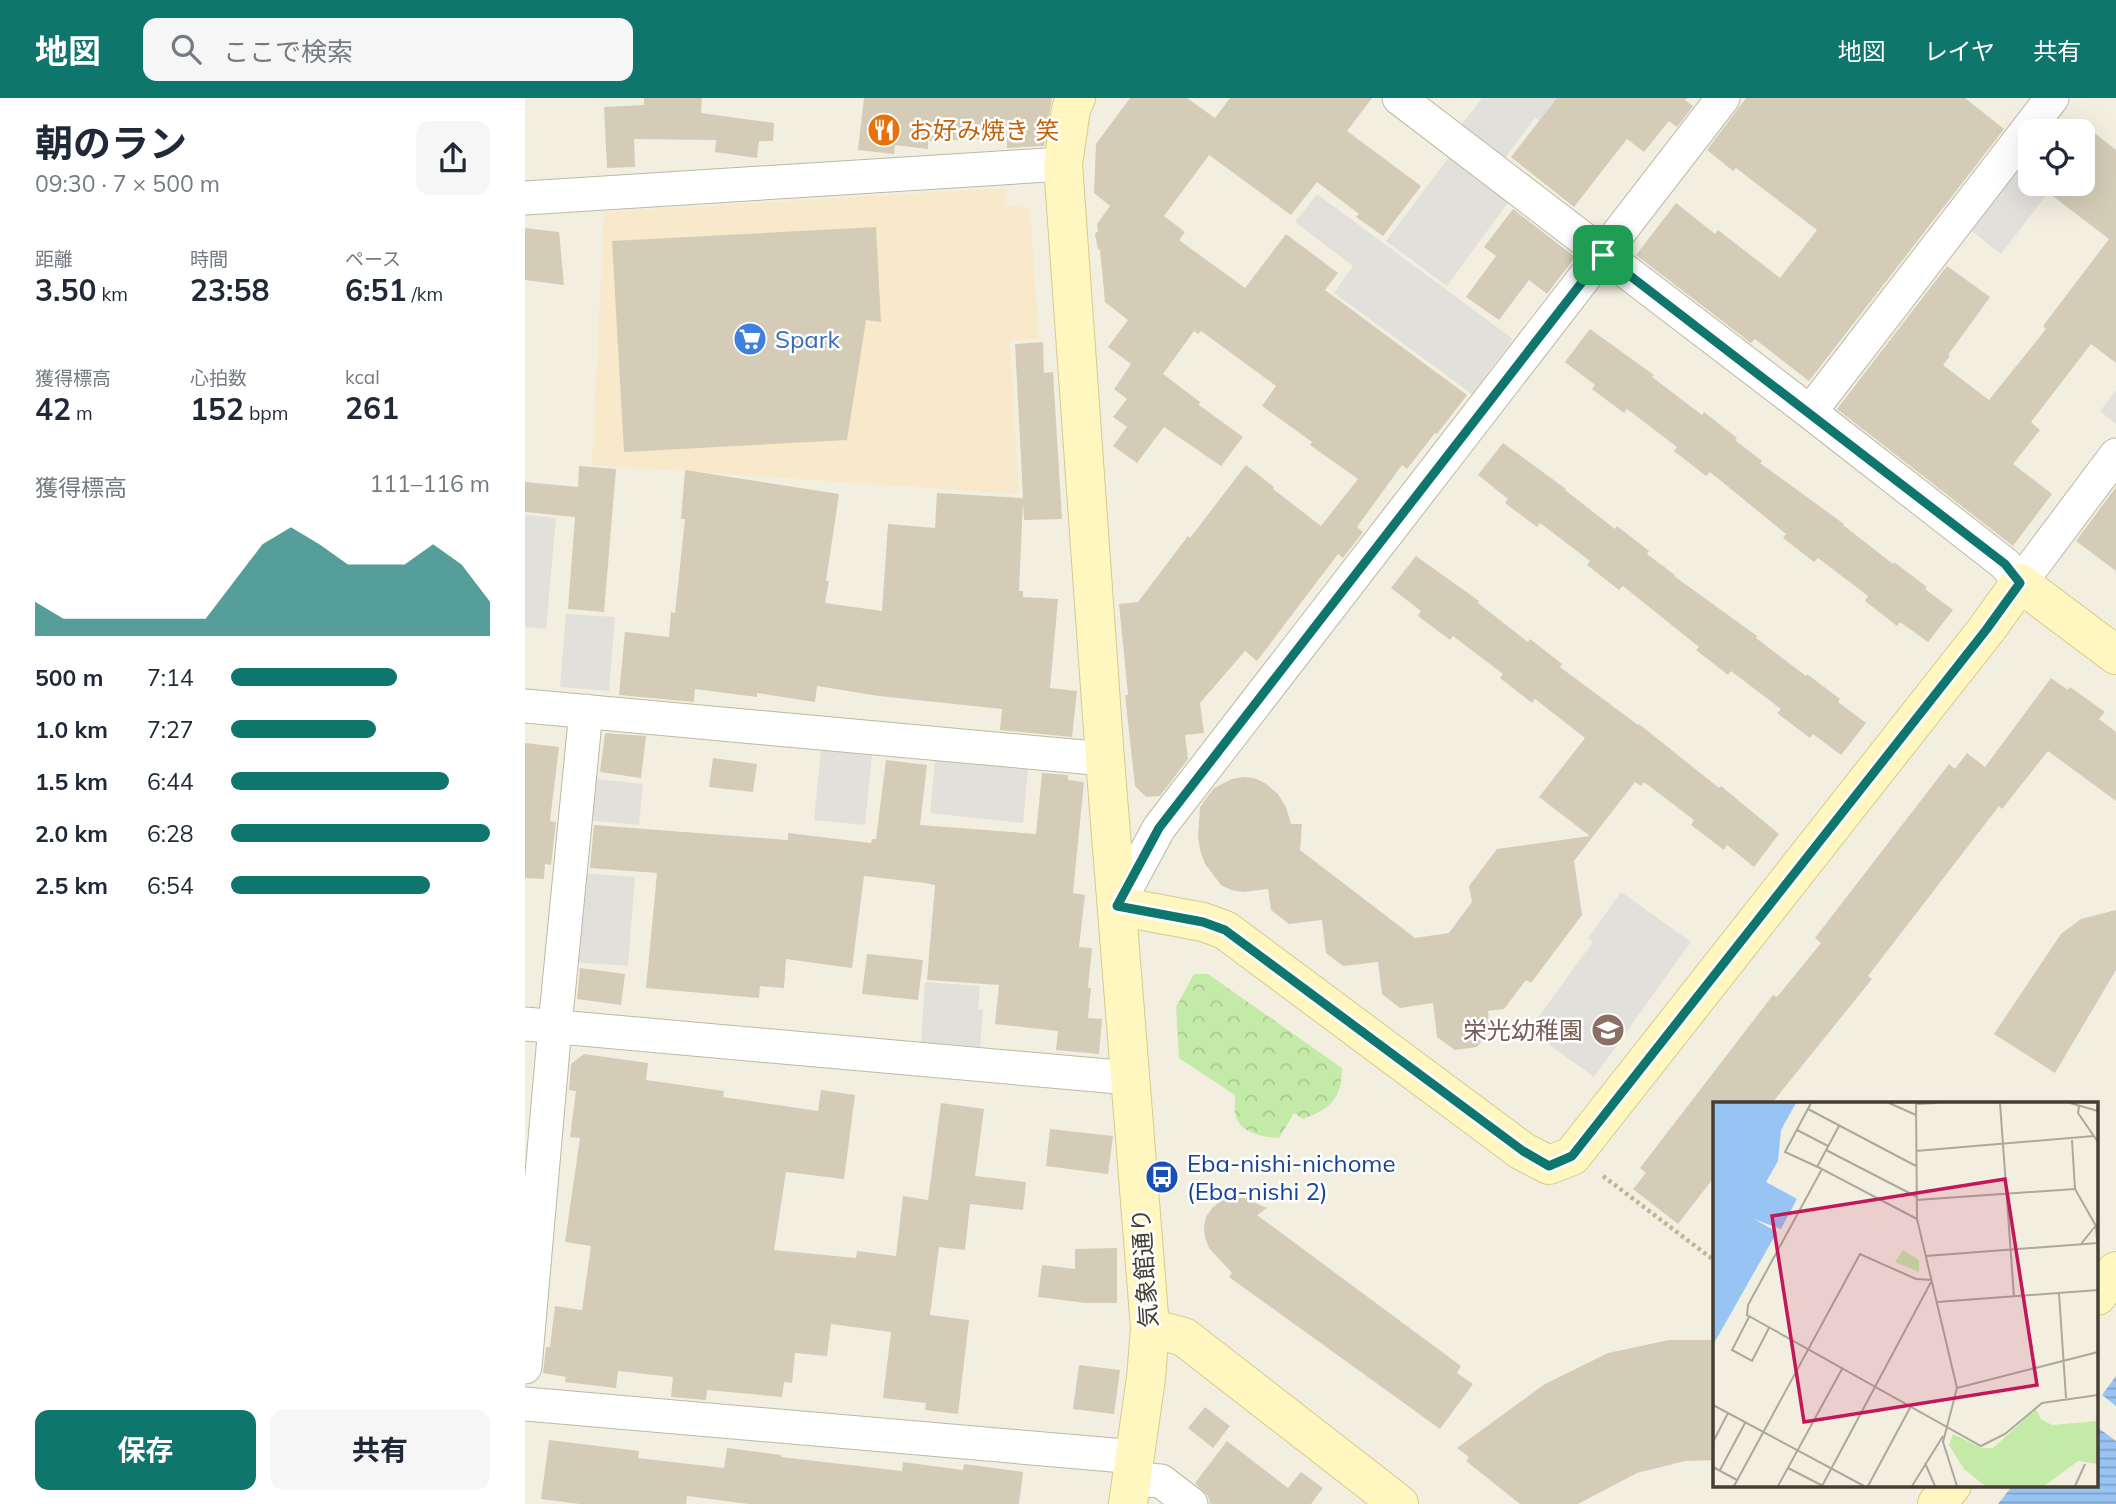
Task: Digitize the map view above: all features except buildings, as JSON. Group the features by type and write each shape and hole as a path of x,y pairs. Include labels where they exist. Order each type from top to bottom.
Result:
{"street":[{"name":"気象館通り","path":"1076,98 1071,109 1063,164 1105,759 1150,1328 1132,1480"},
{"path":"1399,98 1810,412 2005,564 2020,583 2116,655"},
{"path":"1723,98 1159,828 1117,906 1203,922 1225,930 1523,1151 1549,1166 1572,1156 1986,630 2116,454"},
{"path":"1810,412 2052,98"},
{"path":"525,198 1063,164"},
{"path":"525,706 1105,759"},
{"path":"525,1367 540,1025 586,712"},
{"path":"540,1025 1130,1078"},
{"path":"2099,1293 2116,1271"},
{"path":"1150,1328 1184,1337 1399,1504"},
{"path":"525,1404 1132,1480 1161,1481 1191,1504"},
{"path":"1937,1504 1951,1486"}],"path":[{"path":"1599,1173 1713,1259"}],"shaded area":[{"path":"1482,98 1568,98 1559,135 1535,118 1500,165 1456,132"},
{"path":"1452,153 1512,197 1447,286 1386,241"},
{"path":"2011,167 2018,172 2018,196 2045,196 2001,254 1965,226"},
{"path":"1004,188 1007,205 1030,208 1039,339 1010,340 1019,494 592,465 604,212"},
{"path":"1317,194 1513,339 1472,394 1334,293 1353,266 1295,222"},
{"path":"2116,390 2116,424 2100,411"},
{"path":"525,515 556,518 546,629 525,627"},
{"path":"566,614 615,617 609,691 560,687"},
{"path":"821,750 872,755 865,825 814,820"},
{"path":"935,760 1028,769 1023,823 930,813"},
{"path":"589,778 643,784 639,825 585,820"},
{"path":"580,873 635,877 628,966 572,962"},
{"path":"1621,892 1691,942 1594,1077 1529,1030 1593,942 1588,938"},
{"path":"925,982 980,986 978,1009 983,1010 980,1047 921,1042"}],"green space":[{"path":"1194,974 1208,974 1342,1068 1340,1088 1333,1101 1303,1119 1294,1113 1279,1138 1260,1135 1243,1127 1235,1115 1235,1095 1179,1058 1176,1007"}],"water":[{"path":"2116,1376 2116,1406 2102,1395"},
{"path":"2099,1428 2116,1441 2116,1504 1998,1504 2012,1486 2099,1486"}],"place":[{"name":"お好み焼き 笑","path":"884,130"},
{"name":"Spark","path":"750,339"},
{"name":"栄光幼稚園","path":"1608,1030"},
{"name":"Eba-nishi-nichome (Eba-nishi 2)","path":"1162,1177"}],"route":[{"path":"1603,255 2005,564 2020,583 1986,630 1572,1156 1549,1166 1523,1151 1225,930 1203,922 1117,906 1159,828 1603,255"}]}
